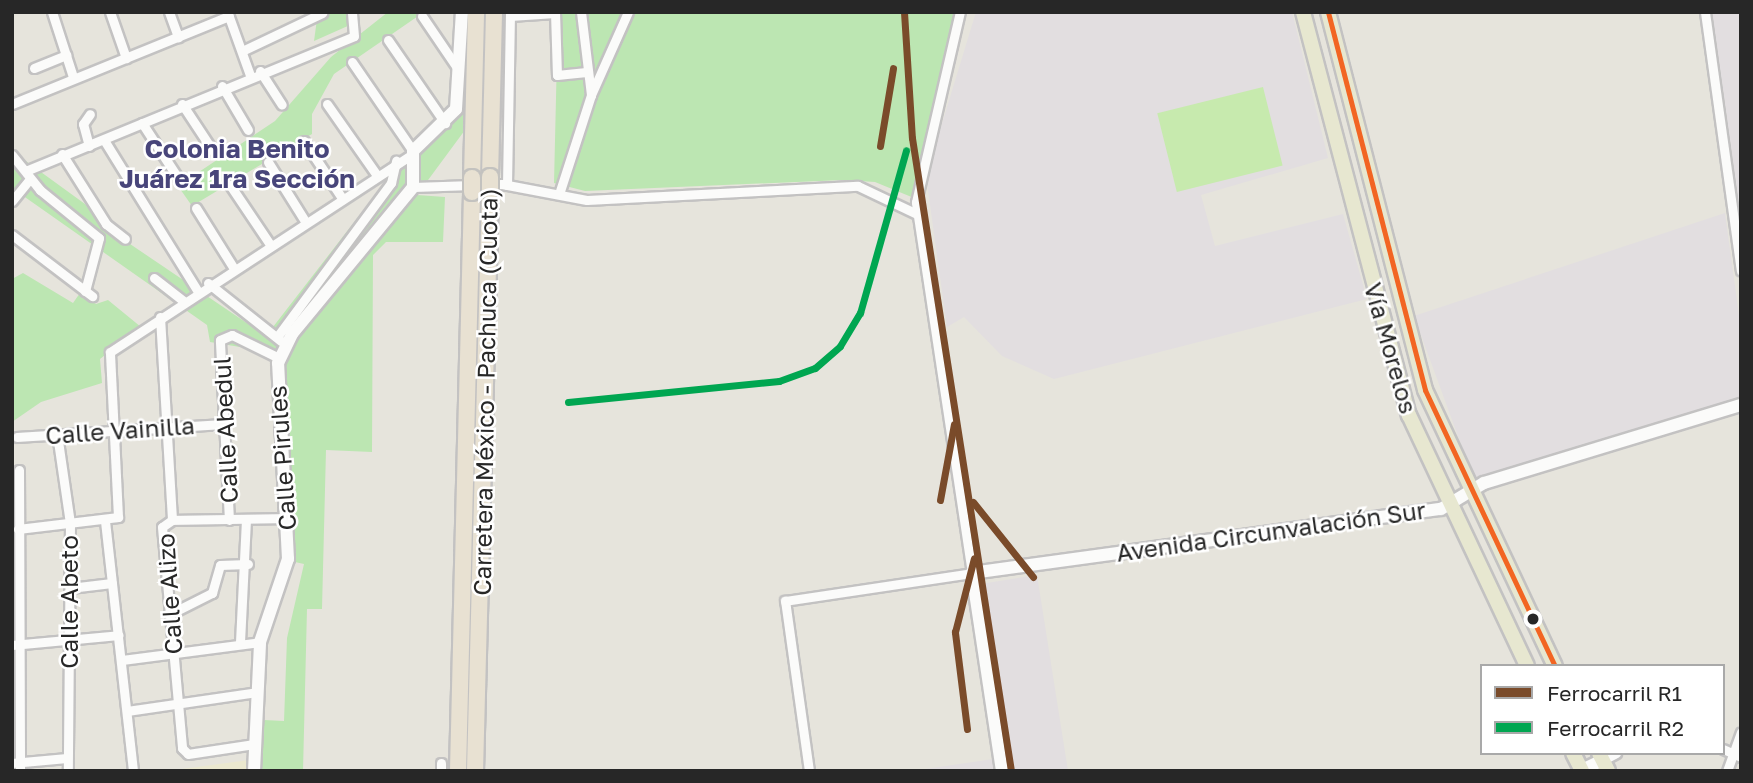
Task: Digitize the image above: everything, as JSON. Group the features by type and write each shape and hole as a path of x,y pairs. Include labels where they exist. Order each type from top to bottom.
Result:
{"highway":[{"name":"Carretera México - Pachuca (Cuota)","path":"458,771 476,12"},
{"name":"Carretera México - Pachuca (Cuota)","path":"475,771 494,12"}],"main road":[{"name":"Vía Morelos","path":"1303,12 1403,397 1526,664"},
{"name":"Vía Morelos","path":"1328,12 1419,369 1468,491 1554,664"}],"street":[{"path":"52,12 73,77"},
{"path":"110,12 125,58"},
{"path":"169,12 178,37"},
{"path":"12,201 29,174 62,155 104,140 222,86 356,34 352,12"},
{"path":"18,529 117,518 108,354 197,290 412,153 445,123 458,105 462,12"},
{"path":"581,12 584,72 591,95"},
{"path":"559,194 591,95 628,12"},
{"path":"960,12 919,177 917,214 1002,771"},
{"path":"1705,12 1741,271"},
{"path":"242,51 322,13"},
{"path":"508,185 510,14 555,13 558,78 584,72"},
{"path":"12,104 228,14 242,51 255,73 282,104"},
{"path":"422,16 461,74"},
{"path":"388,40 445,123"},
{"path":"34,68 66,55"},
{"path":"352,62 412,153 414,187 508,185 587,200 858,186 917,214"},
{"path":"222,86 248,130"},
{"path":"181,104 213,151"},
{"path":"327,104 376,174"},
{"path":"89,146 83,124 90,114"},
{"path":"142,123 180,181"},
{"path":"104,140 197,290"},
{"path":"304,141 342,198"},
{"path":"12,155 100,242 88,293 12,235"},
{"path":"62,155 106,223 125,239"},
{"path":"268,162 305,221"},
{"name":"Calle Pirules","path":"254,771 260,642 287,564 279,358 281,341 391,183 396,162"},
{"path":"230,185 269,243"},
{"name":"Calle Pirules","path":"281,341 414,187"},
{"path":"196,208 233,267"},
{"path":"360,225 372,237"},
{"path":"155,278 182,300"},
{"path":"208,283 281,341"},
{"name":"Calle Alizo","path":"160,317 169,427 172,520 162,527 184,752 254,744"},
{"name":"Calle Abedul","path":"229,520 220,340 232,335 279,358"},
{"name":"Avenida Circunvalación Sur","path":"809,771 785,601 1450,504 1468,491 1741,405"},
{"name":"Calle Vainilla","path":"17,437 223,424"},
{"name":"Calle Abeto","path":"57,434 69,523 68,771"},
{"path":"19,470 17,766 68,758"},
{"path":"172,520 286,518"},
{"path":"240,642 248,564 246,520"},
{"path":"105,521 133,771"},
{"path":"172,612 212,593 218,566 248,564"},
{"path":"70,588 112,583"},
{"path":"16,645 119,635"},
{"path":"122,660 240,642 260,642"},
{"path":"127,711 257,692"},
{"path":"1727,771 1736,757 1741,732"},
{"path":"1581,770 1606,759"}],"shaded area":[{"path":"976,12 1292,12 1328,158 1201,195 1215,246 1343,214 1367,299 1054,379 1002,356 964,317 947,327 926,176"},
{"path":"1712,12 1741,12 1741,220"},
{"path":"1725,213 1741,330 1741,398 1474,480 1414,316"},
{"path":"1037,575 1068,771 1010,771 981,584"},
{"path":"993,759 994,771 912,771"},
{"path":"249,760 250,771 167,771"}],"green space":[{"path":"318,12 346,12 350,25 314,41"},
{"path":"388,12 424,12 334,74 312,114 312,134 192,206 178,186 275,121 331,57"},
{"path":"558,12 954,12 914,198 875,182 843,180 585,191 554,183"},
{"path":"1263,87 1283,166 1177,192 1157,113"},
{"path":"465,104 465,130 417,195 445,197 443,242 386,242 373,255 372,452 326,450 322,609 307,609 303,771 261,771 264,720 284,721 287,638 304,564 295,562 277,477 274,363 246,348 210,342 207,325 12,188 12,151 85,204 99,223 266,336 386,181 451,126"},
{"path":"23,273 73,303 80,293 96,304 108,300 141,327 100,359 102,383 41,402 12,422 12,279"}],"rail line":[{"name":"R1","path":"904,12 912,138 1011,771"},
{"name":"R1","path":"880,146 893,68"},
{"name":"R2","path":"568,402 779,381 815,368 840,346 860,313 906,150"},
{"name":"R1","path":"940,500 954,424"},
{"name":"R1","path":"973,502 1033,577"},
{"name":"R1","path":"967,729 955,632 974,558"}],"transit line":[{"path":"1328,12 1425,390 1554,664"}],"district":[{"name":"Colonia Benito Juárez 1ra Sección","path":"237,164"}]}
